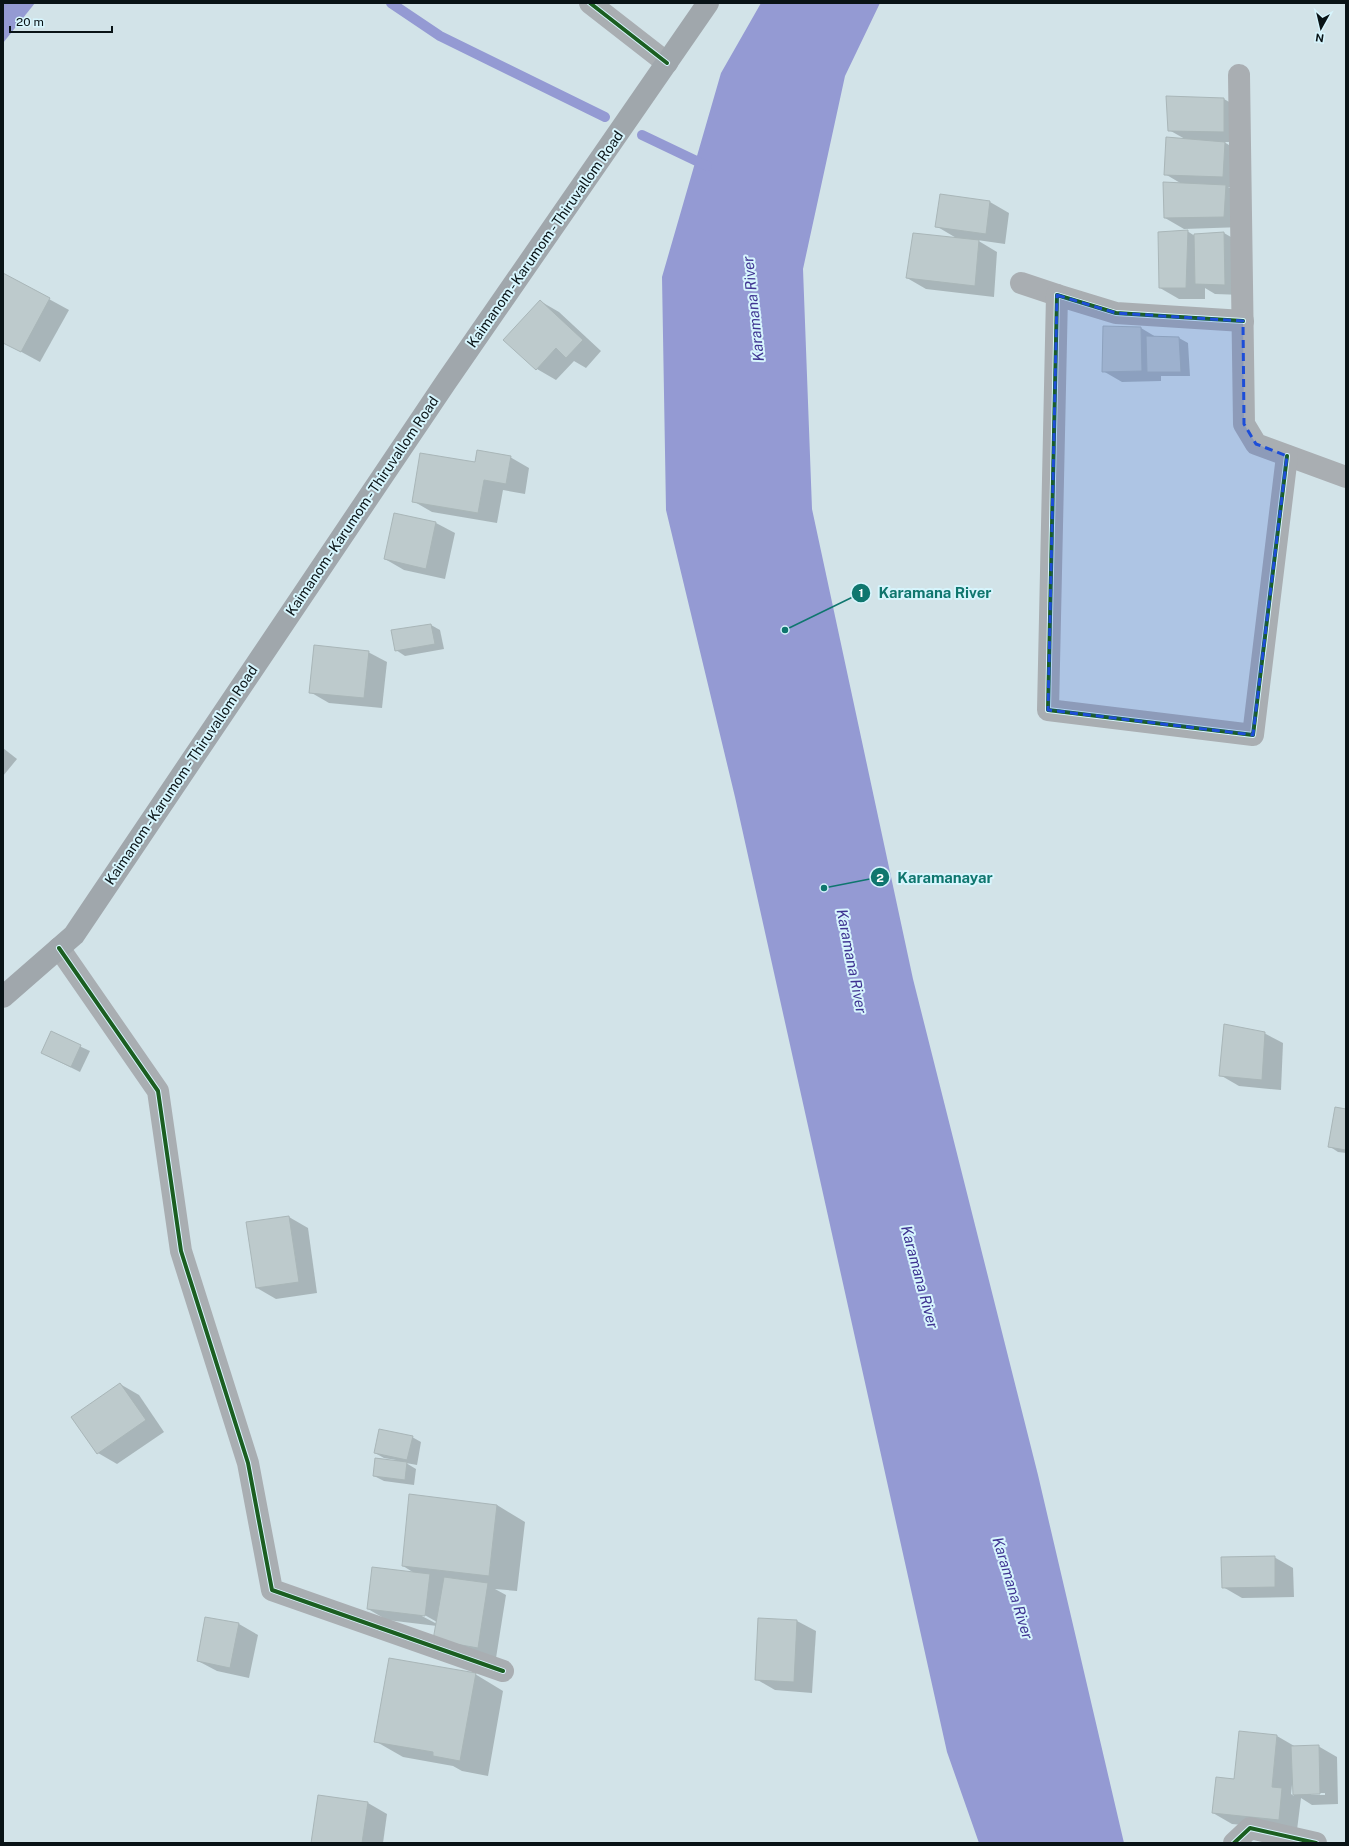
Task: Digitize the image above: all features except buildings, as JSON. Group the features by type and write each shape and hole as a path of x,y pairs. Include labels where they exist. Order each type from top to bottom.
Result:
{"main road":[{"name":"Kaimanom - Karumom - Thiruvallom Road","path":"3,997 74,935 446,382 708,3"}],"street":[{"path":"590,3 667,63"},
{"path":"1239,75 1244,424 1256,444 1346,477"},
{"path":"1021,283 1116,313 1243,321"},
{"path":"1057,294 1048,710 1253,735 1287,456"},
{"path":"59,948 158,1091 181,1251 248,1463 272,1590 503,1671"},
{"path":"1234,1843 1250,1828 1316,1843"}],"highlighted area":[{"path":"1057,295 1116,313 1243,321 1244,424 1256,444 1287,456 1253,735 1048,710"}],"water":[{"path":"3,3 35,3 3,43"},
{"path":"761,3 880,3 845,76 803,269 812,509 913,979 1038,1475 1124,1843 979,1843 947,1752 735,797 666,510 662,277 721,73"}],"waterway":[{"path":"391,3 440,36 605,117"},
{"path":"642,135 707,166"}],"cycle path":[{"path":"590,3 667,63"},
{"path":"1243,321 1116,313 1057,295 1048,710 1253,735 1287,456"},
{"path":"59,948 158,1091 181,1251 248,1463 272,1590 503,1671"},
{"path":"1234,1843 1250,1828 1316,1843"}],"place":[{"name":"Karamana River","path":"785,630"},
{"name":"Karamanayar","path":"824,888"}]}
